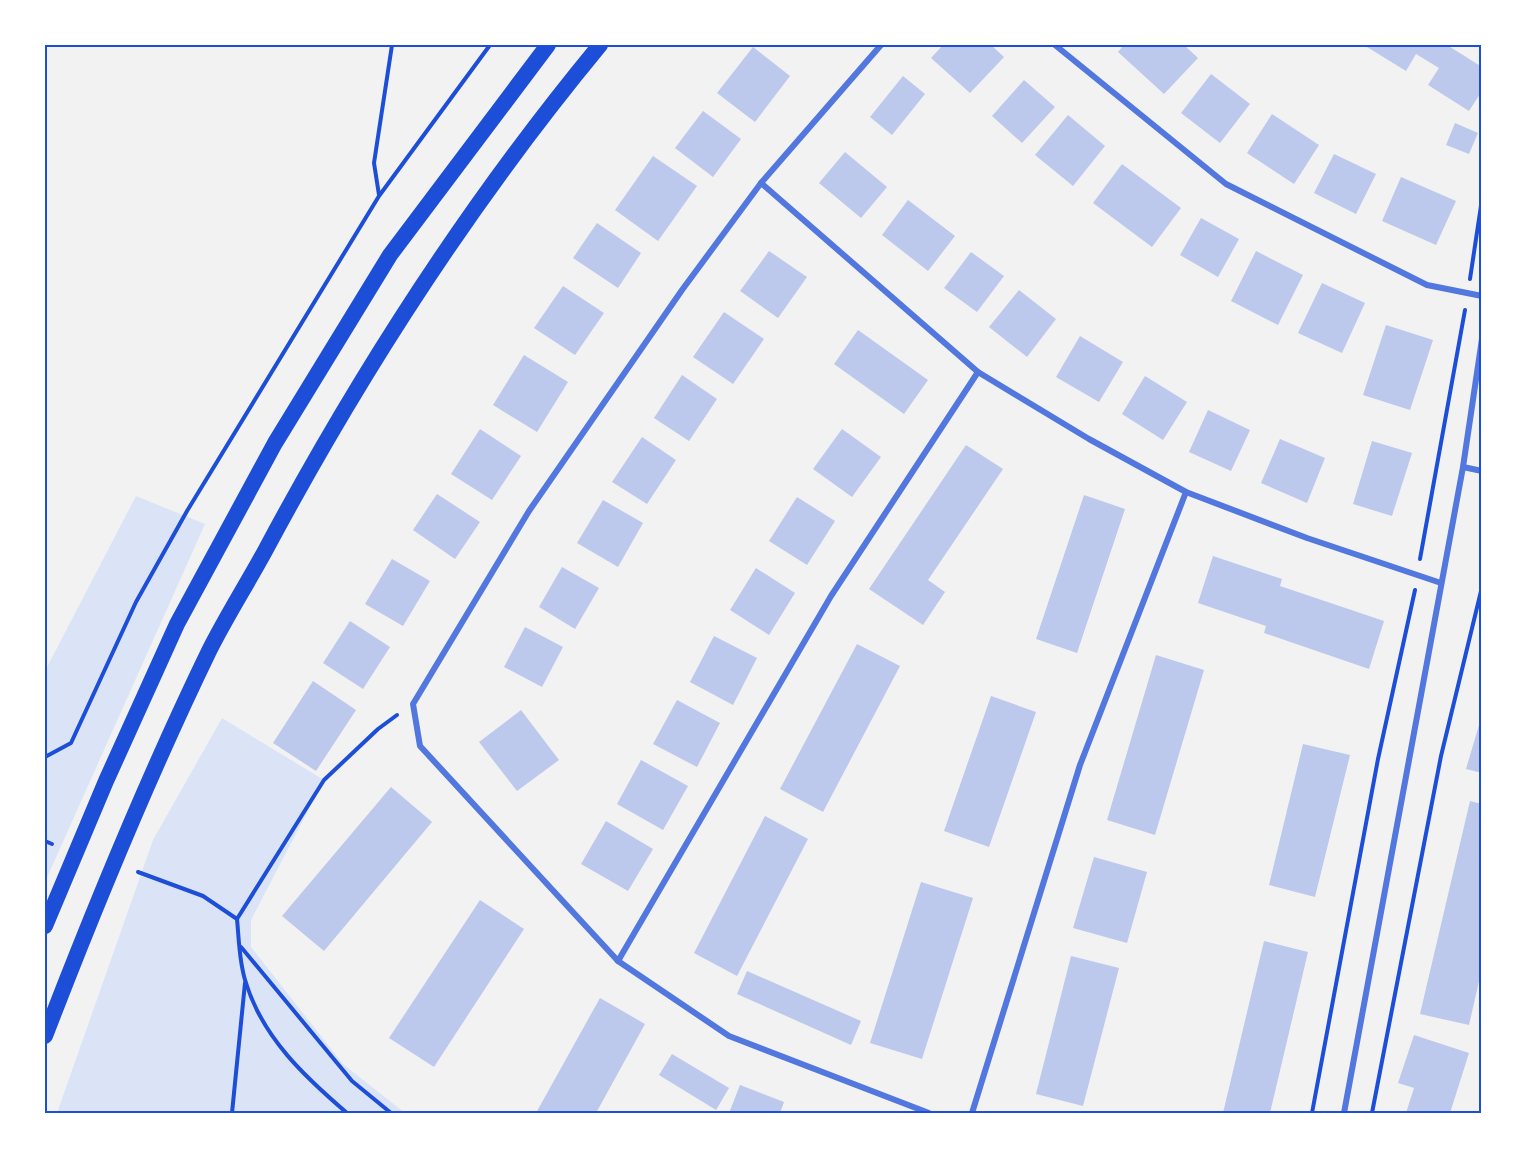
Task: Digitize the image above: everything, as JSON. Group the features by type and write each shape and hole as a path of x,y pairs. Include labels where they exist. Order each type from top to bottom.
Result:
{"highway":[{"path":"45,926 106,781 177,624 275,443 390,255 548,45"},
{"path":"45,1036 140,800 211,648 312,462 423,286 559,95 600,45"}],"street":[{"path":"881,45 761,183 682,290 530,511 413,704 420,746 618,962 729,1036 929,1113"},
{"path":"1055,45 1226,184 1427,285 1482,296"},
{"path":"761,183 978,372 1089,439 1186,492 1307,538 1441,583"},
{"path":"1344,1113 1463,467 1482,339"},
{"path":"618,962 831,596 978,372"},
{"path":"1463,467 1482,471"},
{"path":"972,1113 1080,765 1186,492"}],"path":[{"path":"379,196 374,163 392,45"},
{"path":"45,757 71,743 136,602 181,521 379,196 490,45"},
{"path":"1312,1113 1378,759 1418,576 1444,417 1468,293 1482,199"},
{"path":"1372,1113 1441,756 1482,587"},
{"path":"232,1113 245,982 237,919 324,780 378,729 413,704"},
{"path":"45,841 52,844"},
{"path":"138,872 203,896 237,919"},
{"path":"239,945 352,1081 391,1113"},
{"path":"245,982 262,1020 302,1074 347,1113"}],"shaded area":[{"path":"136,496 205,524 45,882 45,671"},
{"path":"222,718 324,780 251,920 251,947 343,1064 405,1113 57,1113 153,840"}],"building":[{"path":"943,45 991,45 1004,57 970,93 931,58"},
{"path":"1124,45 1184,45 1198,58 1164,94 1118,52"},
{"path":"1368,45 1447,45 1482,67 1482,91 1469,111 1428,85 1439,68 1416,54 1406,71 1367,47"},
{"path":"753,47 790,76 755,122 717,93"},
{"path":"1211,74 1250,104 1220,143 1181,113"},
{"path":"903,76 925,94 892,135 870,117"},
{"path":"1024,80 1055,107 1022,143 992,116"},
{"path":"703,111 741,139 713,177 675,148"},
{"path":"1272,114 1319,145 1294,184 1247,153"},
{"path":"1068,115 1105,146 1073,186 1035,155"},
{"path":"1455,123 1478,133 1469,154 1446,145"},
{"path":"845,152 887,187 861,218 819,183"},
{"path":"1334,154 1376,174 1356,214 1314,193"},
{"path":"653,156 697,186 658,241 615,210"},
{"path":"1122,164 1181,208 1152,247 1093,203"},
{"path":"1401,177 1456,201 1436,245 1382,221"},
{"path":"908,200 955,236 928,271 882,235"},
{"path":"1201,218 1239,239 1218,277 1180,255"},
{"path":"597,223 641,253 618,288 573,258"},
{"path":"769,251 807,277 778,318 740,291"},
{"path":"1256,251 1303,275 1278,325 1231,301"},
{"path":"971,252 1004,276 977,312 944,288"},
{"path":"1322,283 1365,303 1342,353 1298,333"},
{"path":"563,286 604,313 575,355 534,328"},
{"path":"1019,290 1056,319 1027,357 989,327"},
{"path":"724,312 764,339 733,384 693,357"},
{"path":"1386,325 1433,340 1410,410 1363,395"},
{"path":"858,330 928,380 904,414 834,364"},
{"path":"1080,336 1123,362 1099,402 1056,377"},
{"path":"524,355 568,382 537,432 493,405"},
{"path":"682,375 717,399 689,441 654,418"},
{"path":"1145,376 1187,402 1163,440 1122,414"},
{"path":"1208,410 1250,430 1231,471 1189,452"},
{"path":"480,429 521,456 492,500 451,474"},
{"path":"842,429 881,457 852,497 813,469"},
{"path":"642,437 676,460 647,504 612,482"},
{"path":"1280,439 1325,458 1307,503 1261,483"},
{"path":"1372,441 1412,453 1392,516 1353,504"},
{"path":"966,445 1003,469 928,580 945,592 923,625 869,589"},
{"path":"437,494 480,522 455,559 413,530"},
{"path":"1084,495 1125,509 1077,653 1036,639"},
{"path":"797,497 835,521 807,565 769,541"},
{"path":"603,500 643,523 618,567 577,543"},
{"path":"1213,556 1282,579 1280,586 1384,621 1369,669 1264,633 1266,626 1198,603"},
{"path":"392,559 430,581 403,626 365,604"},
{"path":"562,567 599,588 575,629 539,607"},
{"path":"756,568 795,593 769,635 730,610"},
{"path":"350,621 390,647 363,689 323,663"},
{"path":"525,627 563,647 542,687 504,667"},
{"path":"714,636 757,658 733,705 690,682"},
{"path":"857,644 900,666 823,812 780,789"},
{"path":"1156,655 1204,670 1155,835 1107,820"},
{"path":"313,681 356,710 316,771 273,743"},
{"path":"991,696 1036,712 989,847 944,831"},
{"path":"677,700 720,723 697,767 653,744"},
{"path":"521,710 559,760 517,791 479,742"},
{"path":"1482,715 1482,773 1466,769"},
{"path":"1303,744 1350,755 1315,897 1269,885"},
{"path":"641,760 688,786 663,830 617,804"},
{"path":"391,787 432,822 324,951 282,916"},
{"path":"1470,801 1482,804 1482,968 1469,1025 1420,1014"},
{"path":"765,816 808,839 737,976 694,953"},
{"path":"606,821 653,849 628,891 581,864"},
{"path":"1094,857 1147,872 1127,943 1073,928"},
{"path":"921,882 973,898 922,1059 870,1043"},
{"path":"480,900 524,929 434,1067 389,1038"},
{"path":"1264,941 1308,952 1270,1113 1223,1113"},
{"path":"1071,956 1119,968 1083,1106 1036,1094"},
{"path":"747,971 861,1021 851,1045 737,994"},
{"path":"600,998 645,1024 596,1113 536,1113"},
{"path":"1414,1035 1469,1053 1450,1113 1406,1113 1414,1088 1398,1083"},
{"path":"672,1054 729,1088 716,1110 659,1075"},
{"path":"740,1085 784,1102 780,1113 729,1113"}]}
